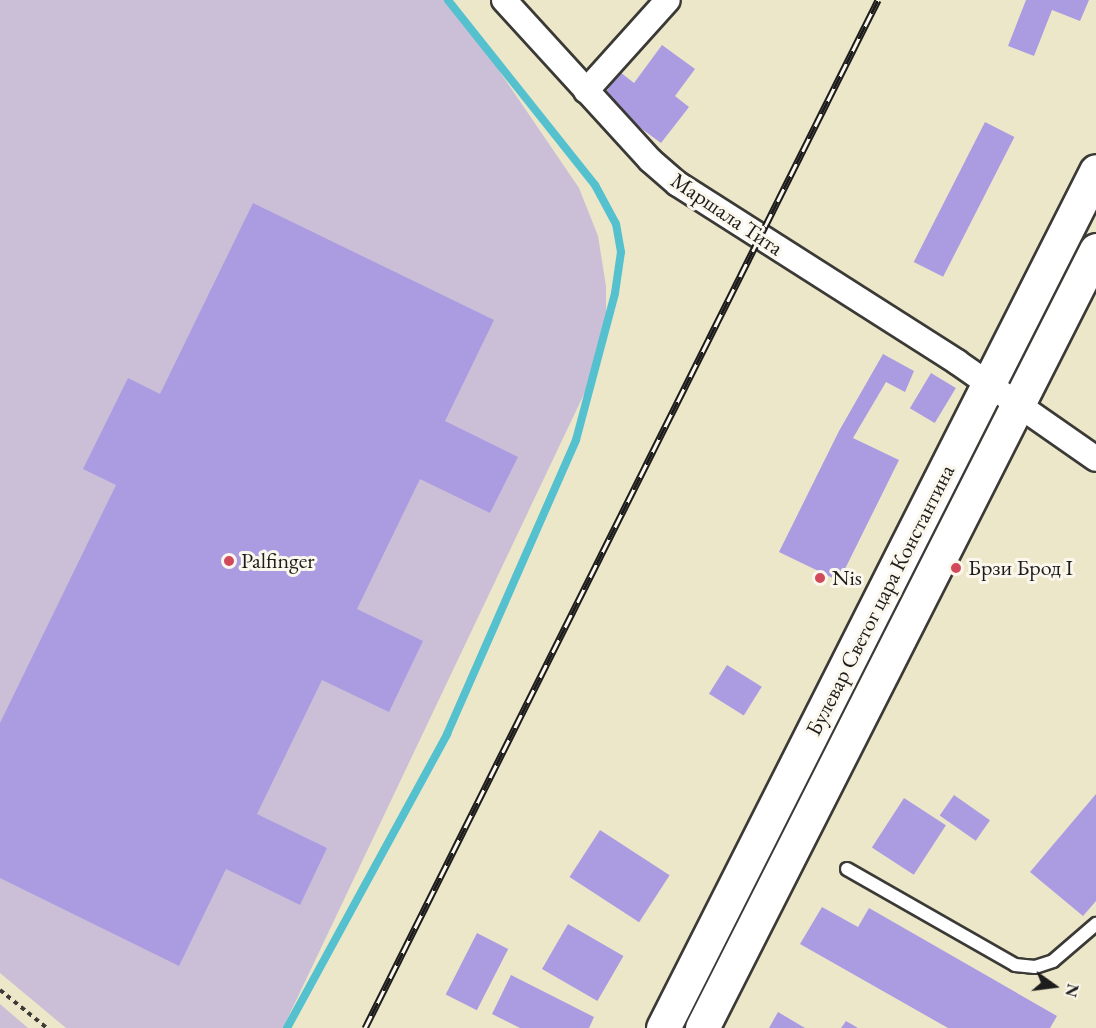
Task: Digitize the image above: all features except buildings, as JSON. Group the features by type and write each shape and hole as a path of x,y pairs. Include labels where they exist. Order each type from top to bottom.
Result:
{"main road":[{"name":"Булевар Светог цара Константина","path":"663,1028 1096,171"},
{"name":"Булевар Светог цара Константина","path":"702,1028 1096,250"}],"street":[{"path":"586,91 668,0"},
{"name":"Маршала Тита","path":"506,1 586,91 678,184 1020,404 1096,459"}],"lane":[{"path":"847,869 1015,965 1035,967 1053,961 1096,924"}],"path":[{"path":"0,990 47,1028"}],"shaded area":[{"path":"0,0 451,0 579,188 598,236 606,286 606,313 602,341 585,392 283,1028 66,1028 0,973"},
{"path":"0,1004 28,1028 0,1028"}],"waterway":[{"path":"287,1028 447,734 576,440 615,293 621,252 616,224 595,185 448,0"}],"railway":[{"path":"365,1028 878,0"}],"place":[{"name":"Palfinger","path":"229,561"},
{"name":"Брзи Брод I","path":"956,568"},
{"name":"Nis","path":"820,578"}]}
